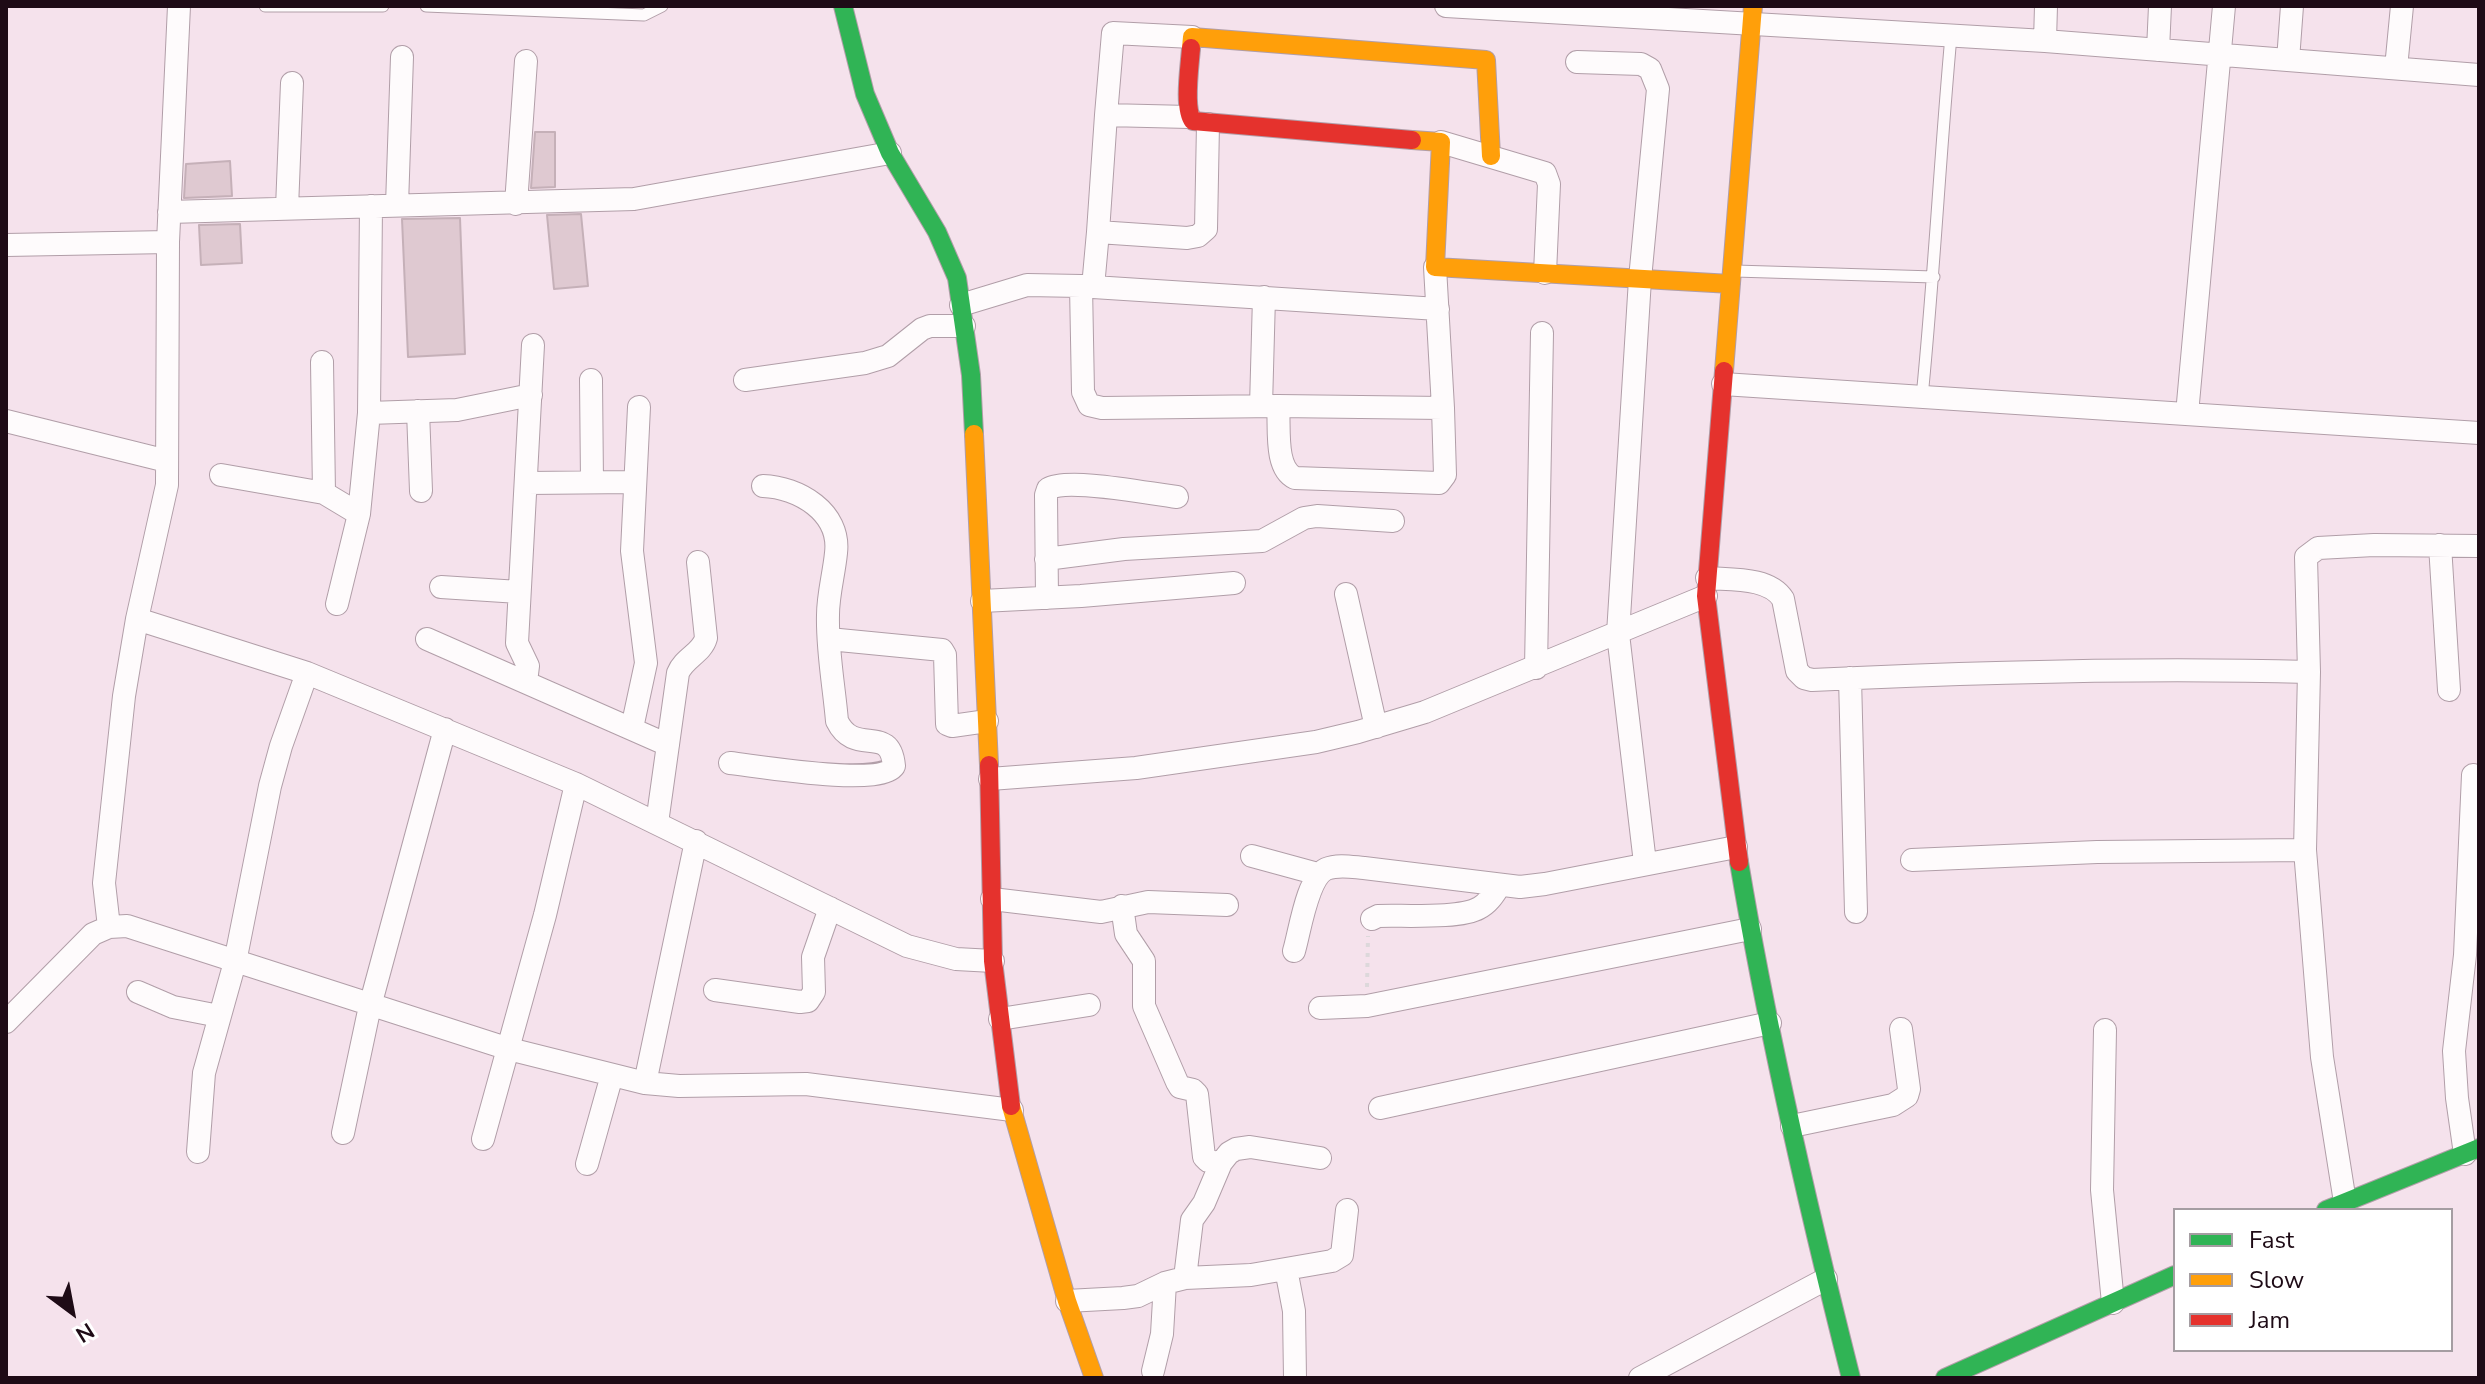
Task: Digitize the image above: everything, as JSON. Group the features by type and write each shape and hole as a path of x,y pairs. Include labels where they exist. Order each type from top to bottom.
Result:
{"street":[{"path":"109,927 104,883 124,696 137,619 163,509 167,461 168,242 179,6"},
{"path":"843,6 865,94 890,153 937,232 957,278 971,375 990,779 993,961 1000,1019 1012,1110 1067,1301 1094,1378"},
{"path":"1446,6 1752,15 1951,36 2479,75"},
{"path":"2045,41 2046,6"},
{"path":"2158,50 2160,6"},
{"path":"2187,414 2224,6"},
{"path":"2288,60 2292,6"},
{"path":"2396,68 2402,6"},
{"path":"1752,15 1706,587 1736,847 1750,929 1826,1279 1851,1378"},
{"path":"1443,408 1102,408 1089,405 1083,392 1087,287 1098,232 1113,33 1486,60 1491,156"},
{"path":"1098,232 1187,238 1198,236 1206,229 1192,37"},
{"path":"397,205 402,57"},
{"path":"516,204 526,61"},
{"path":"1577,62 1641,64 1650,69 1658,89 1640,279 1618,634 1645,863"},
{"path":"287,208 292,83"},
{"path":"1106,115 1198,120 1441,142 1538,170 1548,178 1545,273"},
{"path":"1264,297 1269,406 1282,465 1287,474 1295,478 1439,483 1445,475 1435,267 1441,142"},
{"path":"169,212 634,199 890,153"},
{"path":"337,604 359,514 369,413 371,206"},
{"path":"6,245 168,242"},
{"path":"1435,267 1640,279 1732,278"},
{"path":"745,380 865,363 888,356 922,329 962,315 1027,285 1438,309"},
{"path":"1536,668 1542,333"},
{"path":"526,682 528,666 517,643 533,345"},
{"path":"322,362 324,493"},
{"path":"591,380 592,482"},
{"path":"1723,384 2479,433"},
{"path":"369,413 457,410 531,395"},
{"path":"632,728 646,663 632,562 639,407"},
{"path":"418,411 421,491"},
{"path":"6,421 167,461"},
{"path":"221,475 324,493 359,514"},
{"path":"527,483 634,482"},
{"path":"730,763 837,776 886,773 894,766 893,752 889,747 883,743 852,739 842,731 837,721 829,639 829,600 837,552 832,528 817,506 802,495 791,489 763,486"},
{"path":"1047,598 1046,495 1052,486 1092,486 1177,497"},
{"path":"1046,559 1124,549 1262,541 1304,518 1317,516 1393,521"},
{"path":"2440,545 2449,690"},
{"path":"2473,775 2465,955 2454,1051 2457,1098 2472,1151 2335,1206 2305,850 2309,672 2306,557 2318,548 2479,546"},
{"path":"657,823 678,673 685,660 705,644 706,638 698,562"},
{"path":"982,601 1234,583"},
{"path":"990,779 1136,768 1316,742 1376,727 1425,712 1618,634 1706,587 1764,584 1778,591 1783,599 1797,671 1804,678 1812,680 2119,670 2309,672"},
{"path":"441,587 519,592"},
{"path":"1346,594 1376,727"},
{"path":"137,619 307,673 576,784 907,946 933,955 993,961"},
{"path":"427,639 668,745"},
{"path":"829,639 942,650 945,655 947,724 987,721"},
{"path":"198,1152 201,1090 235,962 270,786 307,673"},
{"path":"1850,678 1856,912"},
{"path":"343,1133 370,1006 445,729"},
{"path":"483,1139 576,784"},
{"path":"645,1083 696,841"},
{"path":"1294,951 1313,880 1327,868 1340,866 1500,885 1545,884 1736,847"},
{"path":"1912,860 2097,852 2305,850"},
{"path":"1252,856 1318,874"},
{"path":"1372,919 1378,916 1463,914 1478,909 1490,900 1500,885"},
{"path":"992,899 1101,912 1122,906 1174,901 1227,905"},
{"path":"1122,906 1126,934 1144,961 1144,1006 1180,1087 1197,1094 1204,1157 1208,1161 1221,1163"},
{"path":"715,990 808,1001 814,992 813,957 830,908"},
{"path":"6,1022 93,934 109,927 127,926 509,1049 645,1083 679,1086 806,1084 1012,1110"},
{"path":"1320,1008 1367,1006 1750,929"},
{"path":"138,992 173,1007 219,1016"},
{"path":"1000,1019 1089,1005"},
{"path":"1380,1108 1770,1023"},
{"path":"1792,1126 1893,1105 1907,1096 1909,1089 1901,1029"},
{"path":"2105,1030 2101,1107 2102,1200 2113,1303"},
{"path":"587,1164 612,1075"},
{"path":"1153,1371 1189,1229 1221,1163 1236,1149 1250,1147 1320,1158"},
{"path":"1067,1301 1138,1296 1175,1281 1227,1277 1332,1261 1342,1255 1347,1210"},
{"path":"1286,1269 1294,1311 1295,1378"},
{"path":"1945,1378 2173,1276"},
{"path":"1640,1378 1826,1279"}],"lane":[{"path":"265,6 383,6"},
{"path":"426,6 644,15 662,6"},
{"path":"1922,397 1951,36"},
{"path":"1732,278 1934,277"}],"path":[{"path":"1367,1006 1369,925 1372,919"}],"building":[{"path":"535,132 555,132 555,187 531,188"},
{"path":"230,161 232,196 184,198 186,164"},
{"path":"581,214 588,286 554,289 547,215"},
{"path":"460,218 465,354 408,357 402,219"},
{"path":"240,224 242,263 201,265 199,225"}],"traffic: fast":[{"path":"843,6 865,94 890,153 937,232 957,278 971,375 974,434"},
{"path":"1739,862 1790,1121 1851,1378"},
{"path":"2331,1208 2479,1148"},
{"path":"1945,1378 2173,1276"}],"traffic: slow":[{"path":"1724,371 1753,6"},
{"path":"1191,48 1192,37 1486,60 1491,156"},
{"path":"1412,140 1441,142 1435,267 1731,284"},
{"path":"974,434 989,765"},
{"path":"1011,1106 1067,1301 1094,1378"}],"traffic: jam":[{"path":"1191,48 1188,106 1193,121 1412,140"},
{"path":"1724,371 1706,596 1739,862"},
{"path":"989,765 993,961 1011,1106"}]}
